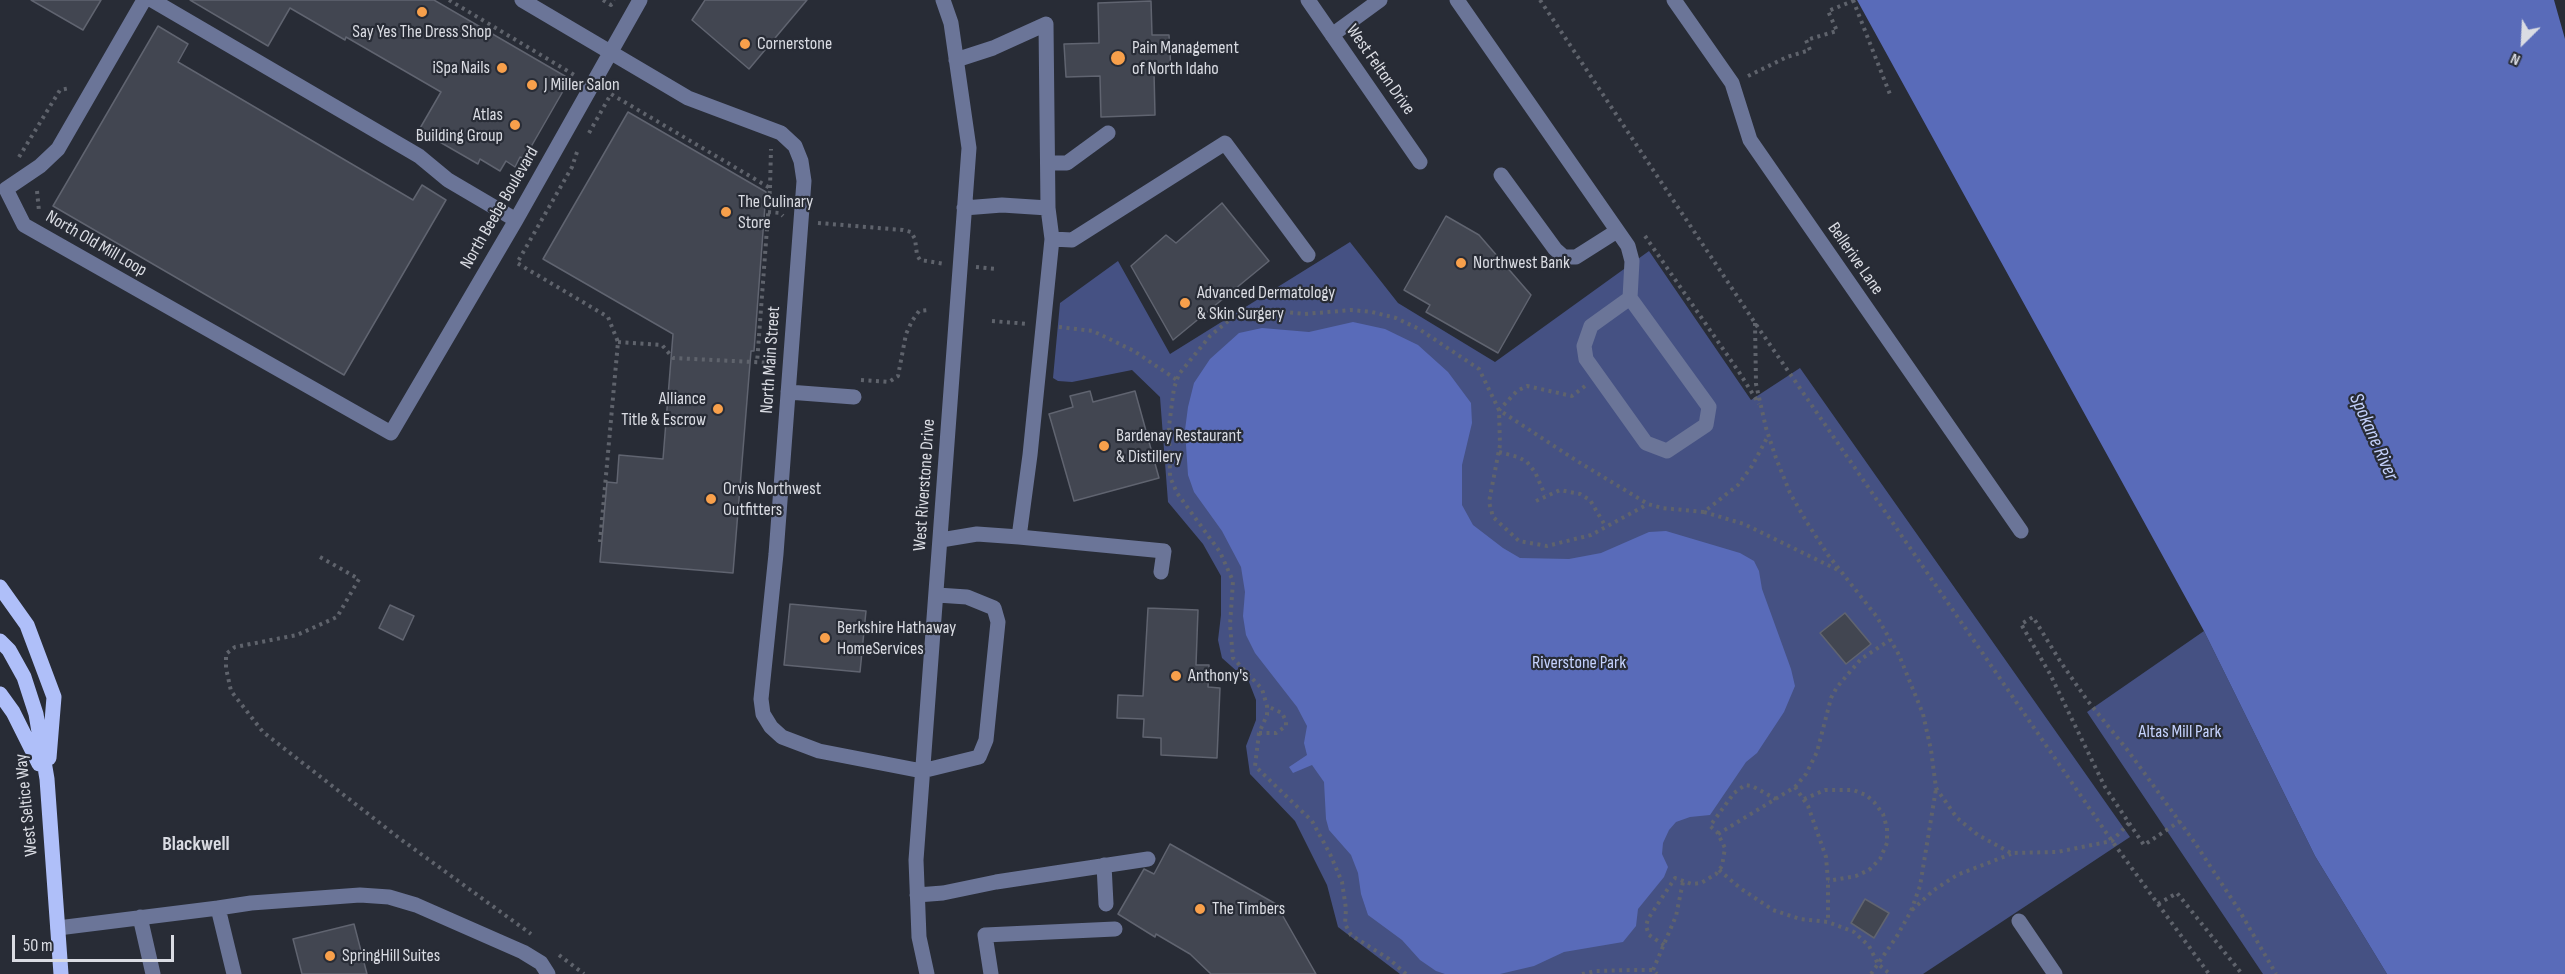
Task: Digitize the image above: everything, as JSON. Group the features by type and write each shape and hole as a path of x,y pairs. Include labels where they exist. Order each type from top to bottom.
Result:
{"main road":[{"path":"0,587 27,625 54,697 47,779"},
{"name":"West Seltice Way","path":"0,641 9,650 24,677 36,714 47,779 61,974"},
{"path":"0,694 13,712 47,779"}],"street":[{"name":"North Old Mill Loop","path":"144,0 58,149 40,166 6,189 24,225 391,433"},
{"path":"152,0 419,156 448,180 516,220"},
{"name":"North Main Street","path":"522,0 688,98 773,129 795,146 801,161 804,181 776,554 761,699 763,714 771,727 782,737 798,744 842,757 922,771"},
{"name":"North Beebe Boulevard","path":"391,433 516,220 640,0"},
{"name":"West Riverstone Drive","path":"927,974 919,937 916,860 969,148 951,23 943,0"},
{"name":"West Felton Drive","path":"1308,0 1420,162"},
{"path":"1332,36 1380,0"},
{"path":"1457,0 1628,246 1632,261 1630,298 1709,407 1706,425 1667,451 1646,443 1586,359 1584,346 1591,326 1630,298"},
{"name":"Bellerive Lane","path":"1674,0 1732,83 1750,140 2022,531"},
{"path":"956,60 993,48 1046,24 1048,208 1052,239 1030,455 1019,537"},
{"path":"1048,163 1067,163 1108,133"},
{"path":"1052,239 1072,240 1225,143 1308,255"},
{"path":"1501,175 1555,249 1564,257 1576,257 1617,231"},
{"path":"964,208 1002,205 1048,208"},
{"path":"788,392 854,397"},
{"path":"941,540 977,534 1164,551 1161,572"},
{"path":"922,771 979,757 986,740 998,622 994,608 967,597 937,595"},
{"path":"917,895 943,893 1148,859"},
{"path":"1104,865 1106,904"},
{"path":"58,928 250,903 360,895 389,897 416,905 523,952 541,963 548,974"},
{"path":"218,908 234,974"},
{"path":"140,917 153,974"},
{"path":"2019,921 2055,974"},
{"path":"991,974 985,935 1115,929"}],"path":[{"path":"449,0 577,75 571,85"},
{"path":"603,0 611,5 614,0"},
{"path":"1540,0 1755,323 2112,841 2209,974"},
{"path":"1732,83 1786,57 1810,50 1806,40 1837,31 1828,10 1853,0 1891,98"},
{"path":"21,163 19,158 60,90 70,88"},
{"path":"588,134 611,94 770,188"},
{"path":"757,363 773,129"},
{"path":"582,145 516,263 608,318 618,342 600,542"},
{"path":"496,190 506,195 529,155"},
{"path":"768,212 780,213 788,221 903,230 911,232 915,239 916,255 920,260 996,269"},
{"path":"1406,974 1389,959 1351,934 1345,924 1346,909 1342,882 1312,821 1255,766 1267,706 1262,689 1233,658 1230,625 1233,581 1220,552 1177,493 1170,477 1169,426 1177,380 1210,336 1233,317 1268,310 1305,314 1351,310 1396,318 1470,360 1479,369 1499,410 1499,452 1489,502 1493,517 1506,532 1519,541 1547,546 1564,544 1591,535 1648,504"},
{"path":"992,321 1093,330 1134,351 1177,380"},
{"path":"1755,323 1756,384 1768,436 1791,493 1806,521 1840,571 1876,617 1890,640 1912,684 1923,714 1931,750 1936,789 1920,886 1911,911 1871,974"},
{"path":"1499,410 1517,391 1527,386 1572,396 1598,377"},
{"path":"1499,410 1648,504 1662,508 1704,512 1744,524 1840,571"},
{"path":"1704,512 1738,485 1752,466 1768,436"},
{"path":"1499,452 1527,462 1535,472 1545,495"},
{"path":"1536,501 1560,490 1580,494 1590,500 1606,527"},
{"path":"320,557 359,579 338,618 297,635 234,647 226,654 226,668 231,691 263,732 399,838 538,939"},
{"path":"2180,821 2144,845 2105,787 2050,674 2021,624 2032,616 2087,700 2180,821 2222,884 2276,974"},
{"path":"1718,834 1795,787 1806,774 1817,752 1831,698 1837,687 1861,659 1890,640"},
{"path":"1260,733 1276,733 1286,726 1282,714 1267,706"},
{"path":"1664,945 1649,935 1646,926 1647,919 1675,878 1683,882 1701,883 1719,870 1725,857 1725,848 1718,834 1710,826 1738,788 1744,785 1752,786 1776,799"},
{"path":"1795,787 1804,799 1820,834 1828,881 1828,922"},
{"path":"1936,789 1958,818 1978,835 2011,854"},
{"path":"1804,799 1825,790 1853,790 1866,795 1883,814 1887,828 1887,843 1880,860 1869,870 1856,876 1828,881"},
{"path":"1911,911 1934,890 1957,875 2011,854 2057,852 2112,841 2129,823"},
{"path":"1719,870 1740,888 1773,910 1800,919 1828,922 1854,932 1869,946 1878,964 1890,974"},
{"path":"1582,974 1596,971 1655,972 1676,916 1683,882"},
{"path":"2158,904 2177,893 2242,974"},
{"path":"557,953 584,974"}],"green space":[{"name":"Riverstone Park","path":"1350,242 1398,303 1495,362 1649,251 1751,400 1800,368 2130,837 1923,974 1400,974 1338,927 1327,885 1295,821 1250,774 1246,746 1256,720 1256,700 1249,682 1222,658 1218,640 1221,615 1221,576 1203,544 1168,502 1160,397 1132,370 1072,382 1058,381 1053,378 1060,303 1118,261 1170,354"},
{"name":"Altas Mill Park","path":"2204,631 2315,856 2387,974 2263,974 2087,712"}],"water":[{"name":"Spokane River","path":"1857,0 2554,0 2565,39 2565,974 2387,974 2315,856 2204,631"},
{"path":"1353,322 1385,329 1418,345 1448,372 1471,403 1472,423 1462,465 1462,505 1473,525 1503,548 1520,558 1569,559 1601,553 1649,532 1666,531 1740,553 1754,561 1759,571 1762,589 1795,686 1784,712 1757,753 1746,762 1710,815 1690,817 1676,822 1669,830 1663,843 1662,854 1668,867 1664,877 1638,909 1636,926 1623,942 1564,952 1534,966 1500,974 1445,974 1436,971 1420,960 1402,940 1368,915 1361,894 1358,873 1351,855 1329,830 1326,819 1324,782 1312,765 1293,773 1289,767 1307,755 1304,743 1307,726 1297,707 1255,653 1246,635 1243,616 1245,592 1241,567 1222,531 1194,492 1188,475 1185,430 1188,407 1194,383 1210,359 1239,333 1262,328 1309,332"}],"building":[{"path":"31,0 101,0 83,30"},
{"path":"190,0 434,0 570,79 524,159 520,157 515,167 506,161 500,171 480,159 478,164 419,130 441,92 346,37 345,40 290,8 268,46"},
{"name":"Cornerstone","path":"705,0 807,0 749,69 692,20"},
{"name":"Pain Management of North Idaho","path":"1151,1 1152,35 1169,35 1171,71 1154,72 1155,115 1101,117 1100,76 1066,77 1064,44 1099,43 1098,3"},
{"path":"158,26 188,44 178,62 413,200 422,185 446,200 344,375 53,206"},
{"path":"628,112 766,192 733,573 600,562 607,482 617,483 619,455 663,459 673,334 543,259"},
{"name":"Advanced Dermatology & Skin Surgery","path":"1222,203 1269,261 1173,340 1131,266 1166,235 1176,243"},
{"name":"Northwest Bank","path":"1446,216 1479,235 1531,295 1498,353 1426,312 1430,305 1404,290"},
{"name":"Bardenay Restaurant & Distillery","path":"1090,391 1093,402 1135,391 1159,478 1074,501 1049,414 1073,407 1070,396"},
{"name":"Berkshire Hathaway HomeServices","path":"790,604 866,611 860,672 784,665"},
{"path":"390,605 414,616 403,640 379,628"},
{"name":"Anthony's","path":"1148,608 1198,610 1196,665 1209,665 1208,687 1220,688 1217,758 1161,755 1161,738 1143,737 1144,719 1117,718 1118,695 1143,696"},
{"path":"1845,613 1871,644 1846,664 1820,633"},
{"name":"The Timbers","path":"1170,844 1276,904 1316,974 1211,974 1190,954 1156,934 1155,937 1118,914 1144,869 1154,874"},
{"path":"1865,899 1889,913 1874,938 1851,923"},
{"name":"SpringHill Suites","path":"354,924 367,974 302,974 293,939"}],"place":[{"name":"Say Yes The Dress Shop","path":"422,12"},
{"name":"Cornerstone","path":"745,44"},
{"name":"Pain Management of North Idaho","path":"1118,58"},
{"name":"iSpa Nails","path":"502,68"},
{"name":"J Miller Salon","path":"532,85"},
{"name":"Atlas Building Group","path":"515,125"},
{"name":"The Culinary Store","path":"726,212"},
{"name":"Northwest Bank","path":"1461,263"},
{"name":"Advanced Dermatology & Skin Surgery","path":"1185,303"},
{"name":"Alliance Title & Escrow","path":"718,409"},
{"name":"Bardenay Restaurant & Distillery","path":"1104,446"},
{"name":"Orvis Northwest Outfitters","path":"711,499"},
{"name":"Berkshire Hathaway HomeServices","path":"825,638"},
{"name":"Anthony's","path":"1176,676"},
{"name":"The Timbers","path":"1200,909"},
{"name":"SpringHill Suites","path":"330,956"}],"district":[{"name":"Blackwell","path":"196,845"}]}
